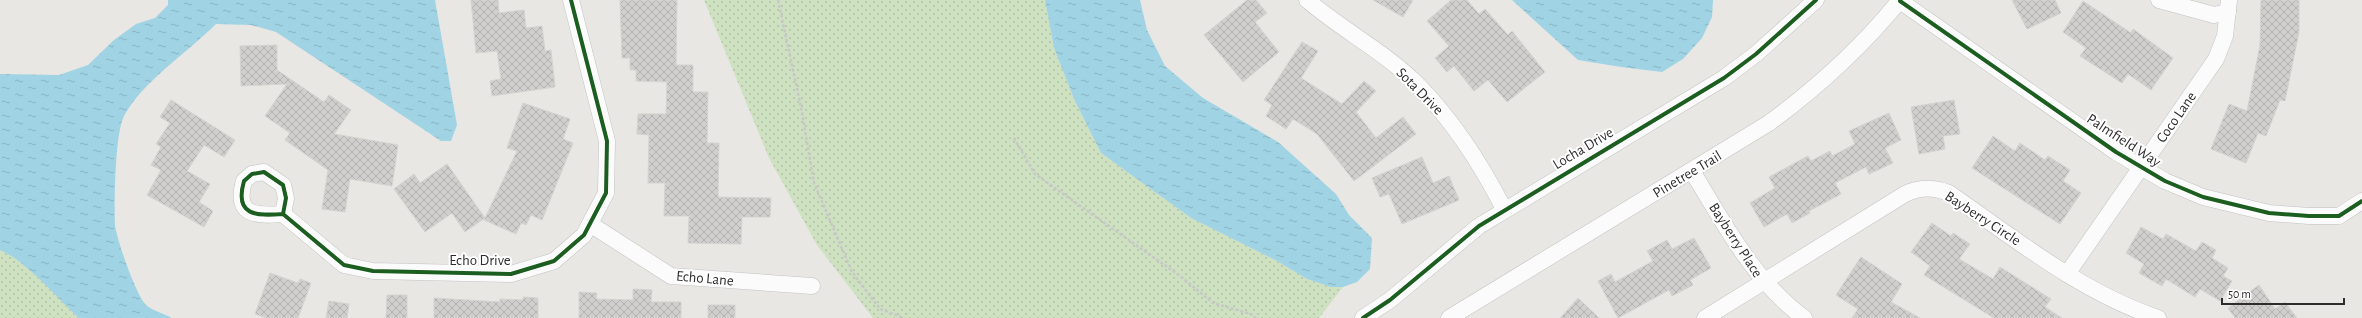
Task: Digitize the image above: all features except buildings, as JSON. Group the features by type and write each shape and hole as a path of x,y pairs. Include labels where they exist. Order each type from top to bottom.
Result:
{"street":[{"name":"Echo Drive","path":"283,214 344,265 373,271 511,274 554,262 584,235 606,193 607,141 571,0"},
{"name":"Sota Drive","path":"1306,0 1366,42 1418,85 1438,107 1472,152 1504,210"},
{"name":"Locha Drive","path":"1363,318 1390,300 1479,226 1724,78 1756,54 1816,0"},
{"name":"Palmfield Way","path":"1900,0 2141,168 2165,181 2203,197 2269,213 2310,216 2339,216 2362,201"},
{"name":"Pinetree Trail","path":"1449,318 1769,123 1807,95 1843,63 1900,0"},
{"name":"Coco Lane","path":"2159,0 2214,15 2228,6"},
{"name":"Coco Lane","path":"2067,274 2216,59 2225,36 2228,6"},
{"name":"Bayberry Place","path":"1692,171 1747,262 1762,281 1781,300 1804,318"},
{"name":"Bayberry Circle","path":"1705,318 1762,281 1905,194 1916,189 1927,188 1949,193 2067,274 2106,296 2158,318"},
{"name":"Echo Lane","path":"590,224 670,276 812,286"}],"path":[{"path":"778,0 801,107 814,182 852,272 880,310 904,318"},
{"path":"1014,138 1035,174 1180,276 1213,303 1251,314 1256,318"}],"green space":[{"path":"704,0 1045,0 1054,48 1074,99 1101,153 1191,218 1277,261 1307,279 1331,287 1343,287 1319,318 873,318 817,245 769,158"},
{"path":"0,250 10,255 31,271 79,318 0,318"}],"water":[{"path":"168,0 435,0 457,125 451,141 441,141 276,32 251,25 216,24 142,91 124,116 119,137 115,185 115,225 119,243 133,280 147,306 172,318 79,318 31,271 10,255 0,250 0,74 59,75 88,65 114,40 136,24 155,18 168,5"},
{"path":"1045,0 1140,0 1147,30 1165,66 1203,98 1278,142 1336,194 1349,215 1372,238 1370,269 1357,282 1343,287 1331,287 1307,279 1277,261 1191,218 1101,153 1074,99 1054,48"},
{"path":"1512,0 1713,0 1712,17 1702,38 1683,59 1662,72 1578,60"}],"cycle path":[{"path":"283,214 286,198 283,185 264,172 252,174 244,181 242,201 245,207 256,214 283,214 344,265 373,271 511,274 554,261 584,235 606,193 607,141 571,0"},
{"path":"1363,318 1390,300 1479,226 1724,78 1756,54 1816,0"},
{"path":"1900,1 2116,152 2165,181 2203,197 2269,213 2309,216 2339,216 2362,201"}]}
